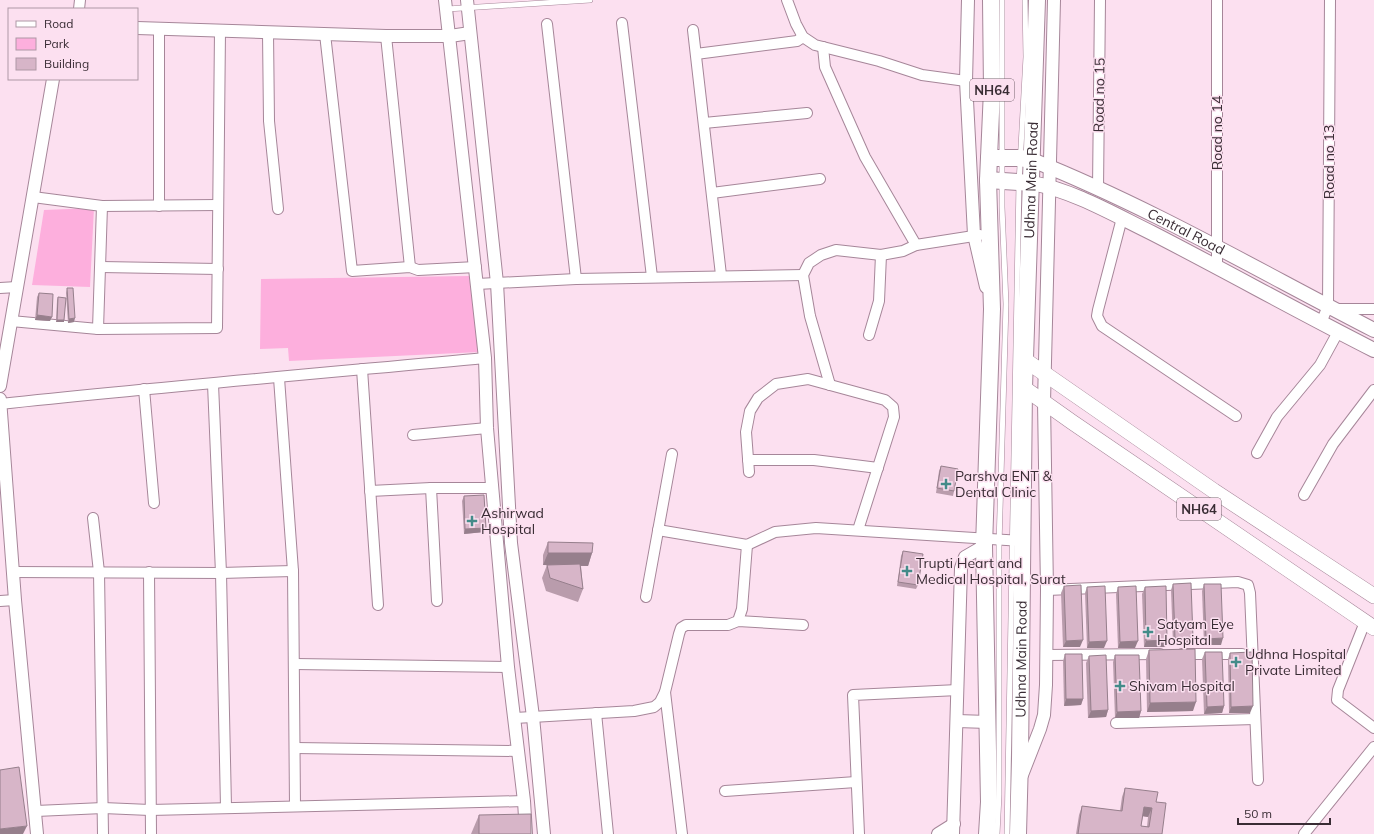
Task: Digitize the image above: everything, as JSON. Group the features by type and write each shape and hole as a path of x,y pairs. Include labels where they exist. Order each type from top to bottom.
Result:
{"highway":[{"name":"NH64","path":"987,834 989,802 989,541 992,309 990,234 996,180 992,90 991,0"},
{"name":"Udhna Main Road","path":"1018,834 1020,782 1018,540 1025,360 1025,183 1037,0"},
{"name":"Central Road","path":"996,158 1026,159"},
{"path":"996,180 1025,183"}],"main road":[{"name":"Central Road","path":"1026,159 1049,167 1098,189 1217,246 1374,330"},
{"name":"Central Road","path":"1025,183 1050,187 1097,206 1217,266 1374,350"},
{"name":"NH64","path":"1025,360 1214,491 1374,596"},
{"name":"NH64","path":"1024,388 1370,625"}],"street":[{"path":"787,0 796,24 803,37 815,45 879,61 922,75 966,81"},
{"path":"968,0 966,81 974,235 992,309"},
{"path":"1020,782 1044,715 1047,590 1044,402 1054,0"},
{"name":"Road no 15","path":"1098,189 1100,0"},
{"name":"Road no 14","path":"1217,0 1217,266"},
{"name":"Road no 13","path":"1321,323 1331,308 1330,0"},
{"path":"446,4 485,358 487,428 492,488 508,667 524,801 526,834"},
{"path":"467,4 497,283 511,542 533,717 544,834"},
{"path":"622,23 652,277"},
{"path":"547,24 576,279"},
{"path":"138,28 386,36 450,36 470,33"},
{"path":"158,29 159,206"},
{"path":"693,30 721,275"},
{"path":"11,321 98,330 217,328 220,31"},
{"path":"268,33 269,121 278,209"},
{"path":"325,34 352,271 410,267 418,270 476,268"},
{"path":"386,36 410,267"},
{"path":"696,54 797,41 803,37"},
{"path":"823,47 825,67 865,157 916,245"},
{"path":"0,386 4,346 11,321 53,80"},
{"path":"704,123 807,113"},
{"path":"712,193 820,179"},
{"path":"33,197 102,206 218,205"},
{"path":"98,330 102,206"},
{"path":"1122,218 1098,310 1097,316 1102,326 1236,416"},
{"path":"830,385 810,316 803,275 809,263 821,255 836,250 881,256 903,251 916,245 974,235 990,234"},
{"path":"869,335 879,301 881,256"},
{"path":"101,267 218,269"},
{"path":"477,284 576,279 721,275 803,275"},
{"path":"0,288 17,287"},
{"path":"1331,308 1374,309"},
{"path":"1257,453 1277,417 1320,365 1338,332"},
{"path":"0,404 144,389 279,378 485,358"},
{"path":"362,370 378,605"},
{"path":"279,378 293,571 295,664 295,806"},
{"path":"749,472 746,432 750,411 758,398 776,384 808,379 885,400 893,407 894,417 858,530"},
{"path":"213,384 221,573 226,807"},
{"path":"144,389 154,503"},
{"path":"1304,495 1333,444 1374,390"},
{"path":"0,399 15,600 37,834"},
{"path":"413,435 487,428"},
{"path":"646,597 672,454"},
{"path":"748,460 814,460 878,468"},
{"path":"370,491 431,488 492,488"},
{"path":"431,488 437,601"},
{"path":"93,518 99,572 103,808 102,834"},
{"path":"658,530 747,545 775,532 816,528 989,541 1018,540"},
{"path":"938,834 953,829 961,568 965,557 970,552 989,541"},
{"path":"738,621 742,609 747,545"},
{"path":"13,572 221,573 293,571"},
{"path":"149,572 151,834"},
{"path":"1047,590 1244,582 1250,588 1258,780"},
{"path":"0,601 15,600"},
{"path":"515,718 634,711 654,707 660,702 665,692 681,628 686,625 728,625 738,621 802,625"},
{"path":"1370,625 1338,690 1337,700 1374,728"},
{"path":"1046,655 1252,653"},
{"path":"295,664 508,667"},
{"path":"859,834 852,695 958,690"},
{"path":"665,692 682,834"},
{"path":"596,713 608,834"},
{"path":"1116,723 1255,719"},
{"path":"957,721 988,722"},
{"path":"1304,834 1374,747"},
{"path":"295,748 518,751"},
{"path":"725,791 856,782"},
{"path":"36,811 103,808 150,810 524,801"}],"lane":[{"path":"446,4 590,0"},
{"path":"996,158 1002,0"},
{"path":"1025,0 1026,159"},
{"path":"996,180 1006,304 989,541 999,795 997,834"},
{"path":"1007,834 1018,540 1025,183"}],"green space":[{"path":"94,208 90,287 32,285 44,210"},
{"path":"469,276 480,352 289,361 288,348 260,349 261,279"}],"building":[{"path":"67,288 73,288 75,318 69,319"},
{"path":"39,293 53,294 52,317 37,315"},
{"path":"58,297 66,298 64,320 57,320"},
{"path":"941,466 958,469 954,491 937,488"},
{"path":"484,495 486,528 465,529 464,496"},
{"path":"548,542 593,543 592,553 548,553"},
{"path":"903,551 923,554 918,585 898,582"},
{"path":"580,564 583,589 550,578 547,565"},
{"path":"1191,583 1193,638 1175,638 1173,584"},
{"path":"1204,584 1221,584 1223,638 1206,639"},
{"path":"1081,585 1083,640 1066,641 1064,586"},
{"path":"1105,586 1107,641 1089,642 1087,587"},
{"path":"1136,586 1138,641 1120,642 1118,587"},
{"path":"1166,586 1167,640 1146,641 1145,587"},
{"path":"1195,649 1196,702 1150,703 1149,650"},
{"path":"1205,652 1222,652 1224,706 1207,707"},
{"path":"1252,652 1253,706 1231,707 1230,653"},
{"path":"1065,654 1082,654 1083,699 1066,699"},
{"path":"1106,655 1108,710 1091,711 1089,656"},
{"path":"1115,655 1139,655 1141,711 1117,712"},
{"path":"19,767 27,826 0,829 0,770"},
{"path":"1125,788 1158,792 1156,802 1166,803 1162,834 1078,834 1082,806 1122,811","holes":["1144,807 1152,808 1149,827 1141,826"]},
{"path":"531,814 531,834 479,834 479,815"}],"place":[{"name":"Parshva ENT & Dental Clinic","path":"946,484"},
{"name":"Ashirwad Hospital","path":"472,521"},
{"name":"Trupti Heart and Medical Hospital, Surat","path":"907,571"},
{"name":"Satyam Eye Hospital","path":"1148,632"},
{"name":"Udhna Hospital Private Limited","path":"1236,662"},
{"name":"Shivam Hospital","path":"1120,686"}]}
